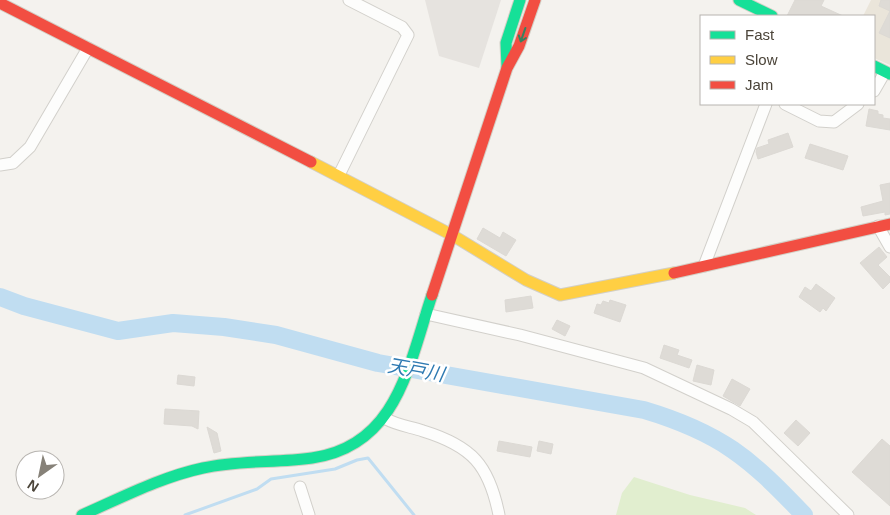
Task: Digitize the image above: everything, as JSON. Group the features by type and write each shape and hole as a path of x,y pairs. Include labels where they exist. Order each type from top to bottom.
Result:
{"street":[{"path":"339,175 408,35 402,27 349,0"},
{"path":"507,68 506,43 520,0"},
{"path":"82,515 201,468 249,461 317,459 342,453 363,442 386,419 399,396 507,68 519,46 535,0"},
{"path":"739,0 770,15"},
{"path":"0,3 339,175 452,234 526,280 560,295 625,284 890,224"},
{"path":"0,165 13,164 30,148 88,48"},
{"path":"875,66 888,73 875,90"},
{"path":"704,266 766,105"},
{"path":"787,105 819,121 834,122 857,105"},
{"path":"878,226 890,247"},
{"path":"425,320 520,335 644,368 753,422 848,515"},
{"path":"386,419 434,434 470,454 487,474 499,515"},
{"path":"300,487 309,515"}],"shaded area":[{"path":"425,0 501,0 479,68 439,56"},
{"path":"871,0 890,0 890,65 875,58 875,15 864,15"}],"green space":[{"path":"634,477 690,495 745,508 756,515 616,515 622,493"}],"building":[{"path":"795,0 824,0 821,6 841,15 788,15"},
{"path":"881,0 890,0 890,11 879,6"},
{"path":"890,11 890,38 879,33"},
{"path":"869,109 878,111 878,114 883,115 883,118 890,119 890,130 866,126"},
{"path":"788,133 793,147 758,159 757,148 769,144 768,140"},
{"path":"810,144 848,156 843,170 805,158"},
{"path":"890,183 890,214 885,215 885,212 863,216 861,207 883,201 880,185"},
{"path":"483,228 500,238 503,232 516,240 506,256 477,239"},
{"path":"879,247 887,257 878,265 890,277 890,282 883,289 860,263"},
{"path":"816,284 835,298 826,311 823,308 820,312 799,297 805,287 811,291"},
{"path":"531,296 533,308 506,312 505,300"},
{"path":"610,300 626,305 620,322 594,313 597,304 601,305 603,301 609,303"},
{"path":"557,320 570,326 565,336 552,329"},
{"path":"664,345 679,350 677,355 692,360 689,368 660,358"},
{"path":"697,365 714,370 711,385 693,381"},
{"path":"178,375 195,377 194,386 177,384"},
{"path":"732,379 750,389 740,406 723,396"},
{"path":"165,409 199,411 198,429 192,426 164,424"},
{"path":"796,420 810,433 798,446 784,433"},
{"path":"207,427 217,433 221,451 214,453"},
{"path":"882,439 890,446 890,506 852,472"},
{"path":"499,441 532,447 530,457 497,451"},
{"path":"539,441 553,444 551,454 537,451"}],"waterway":[{"name":"天戸川","path":"0,297 24,306 118,331 173,323 224,327 276,335 378,363 644,410 694,428 733,450 767,478 804,515"},
{"path":"185,515 257,489 271,479 335,469 357,460 368,458 414,515"}],"traffic: fast":[{"path":"507,67 506,43 520,0"},
{"path":"739,0 770,15"},
{"path":"875,66 890,74"},
{"path":"82,515 141,488 187,472 217,465 312,458 341,450 364,437 382,419 396,398 407,373 432,295"}],"traffic: slow":[{"path":"311,162 452,235 526,280 560,295 674,273"}],"traffic: jam":[{"path":"432,295 507,68 519,46 535,0"},
{"path":"0,3 311,162"},
{"path":"674,273 890,224"}]}
